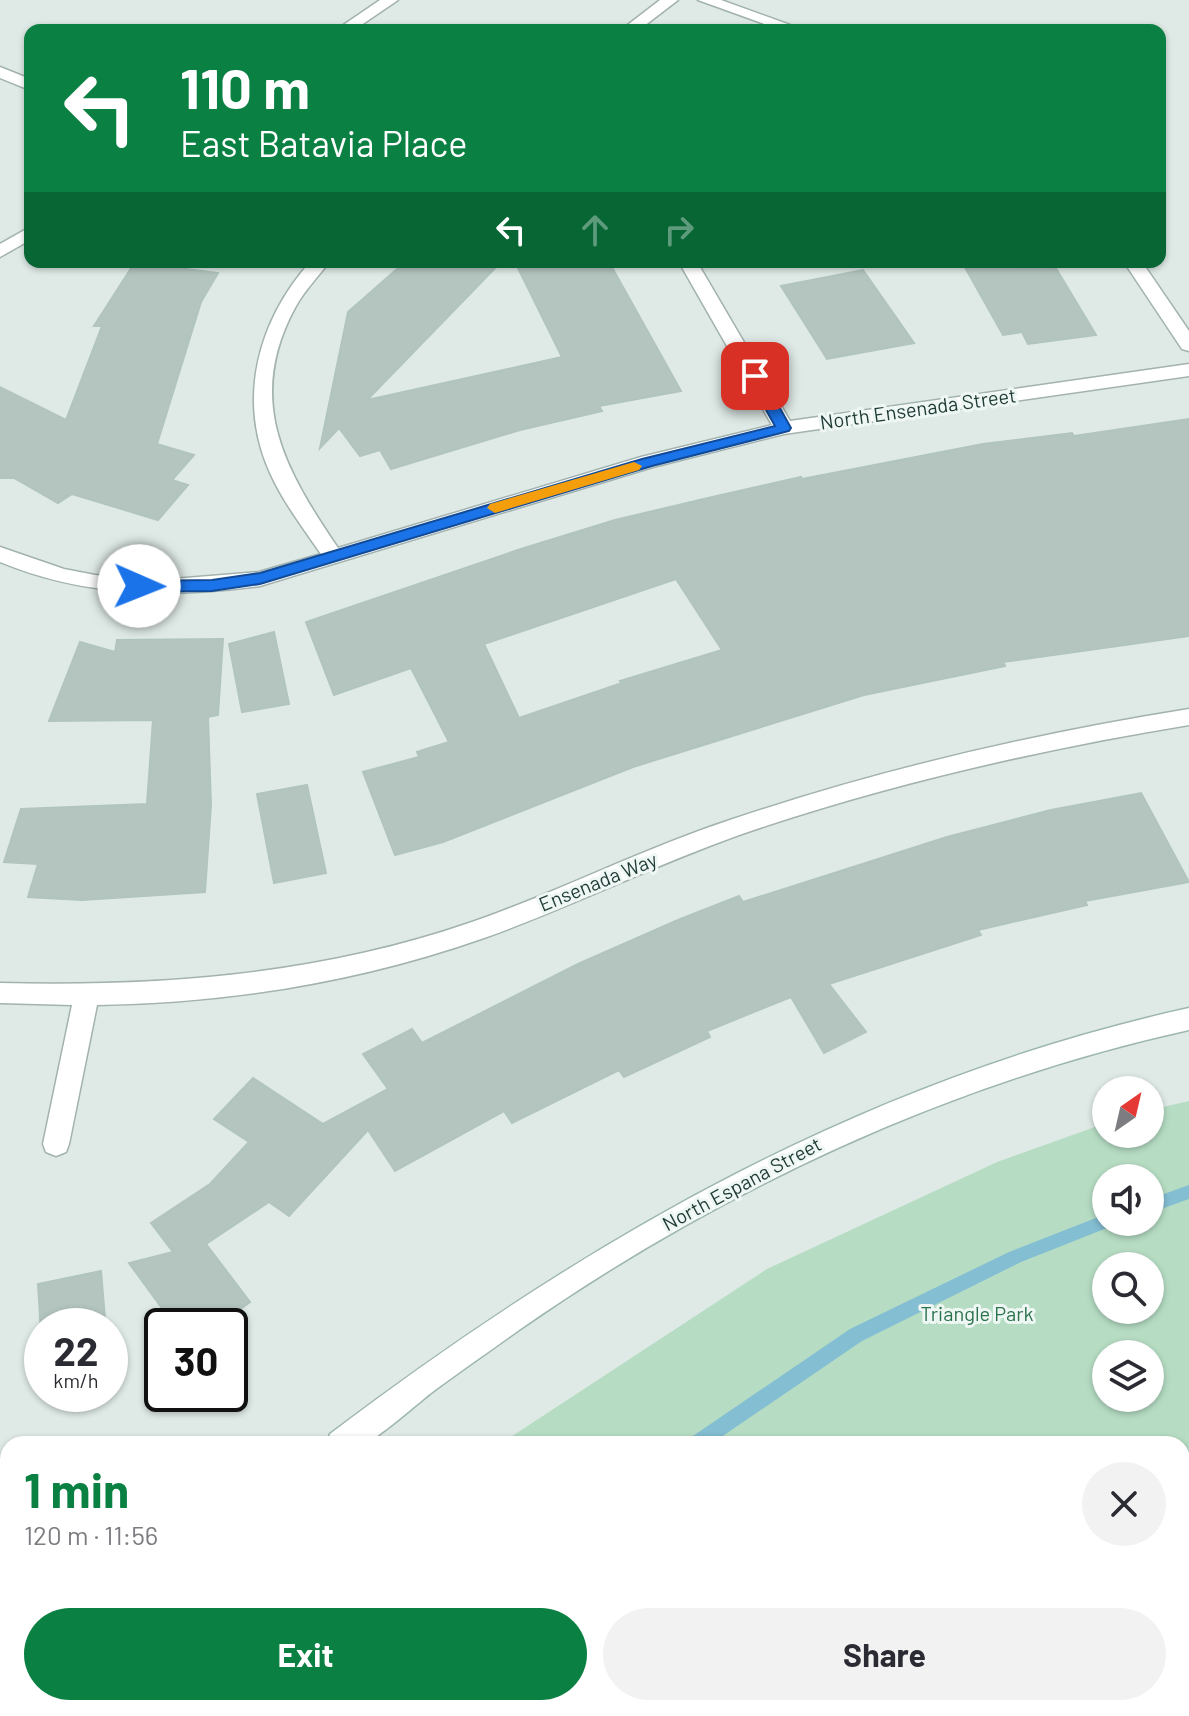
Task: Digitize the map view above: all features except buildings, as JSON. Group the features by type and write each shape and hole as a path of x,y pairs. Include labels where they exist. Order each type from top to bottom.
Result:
{"street":[{"path":"353,24 390,0"},
{"path":"637,24 670,0"},
{"path":"706,0 778,24"},
{"path":"0,72 24,82"},
{"path":"0,252 24,236"},
{"path":"314,268 280,315 269,343 261,389 262,411 274,459 285,483 333,556"},
{"path":"691,268 784,428"},
{"path":"1137,268 1189,345"},
{"name":"North Ensenada Street","path":"0,554 26,566 68,578 114,585 164,588 212,586 260,579 648,462 784,428 1189,370"},
{"name":"Ensenada Way","path":"0,993 86,997 176,993 325,972 393,956 474,931 731,829 883,780 1035,744 1189,717"},
{"path":"56,1144 86,997"},
{"name":"North Espana Street","path":"351,1436 417,1384 590,1266 749,1178 834,1136 965,1083 1085,1043 1189,1019"}],"green space":[{"name":"Triangle Park","path":"1189,1101 1189,1436 512,1436 767,1269 997,1162 1092,1128 1092,1148 1164,1148 1164,1107"}],"waterway":[{"path":"1164,1201 1189,1192"},
{"path":"708,1436 856,1335 1015,1257 1092,1227"}],"slow traffic":[{"path":"495,508 634,466"}],"route":[{"path":"139,586 212,586 260,579 648,462 784,428 755,376"}]}
